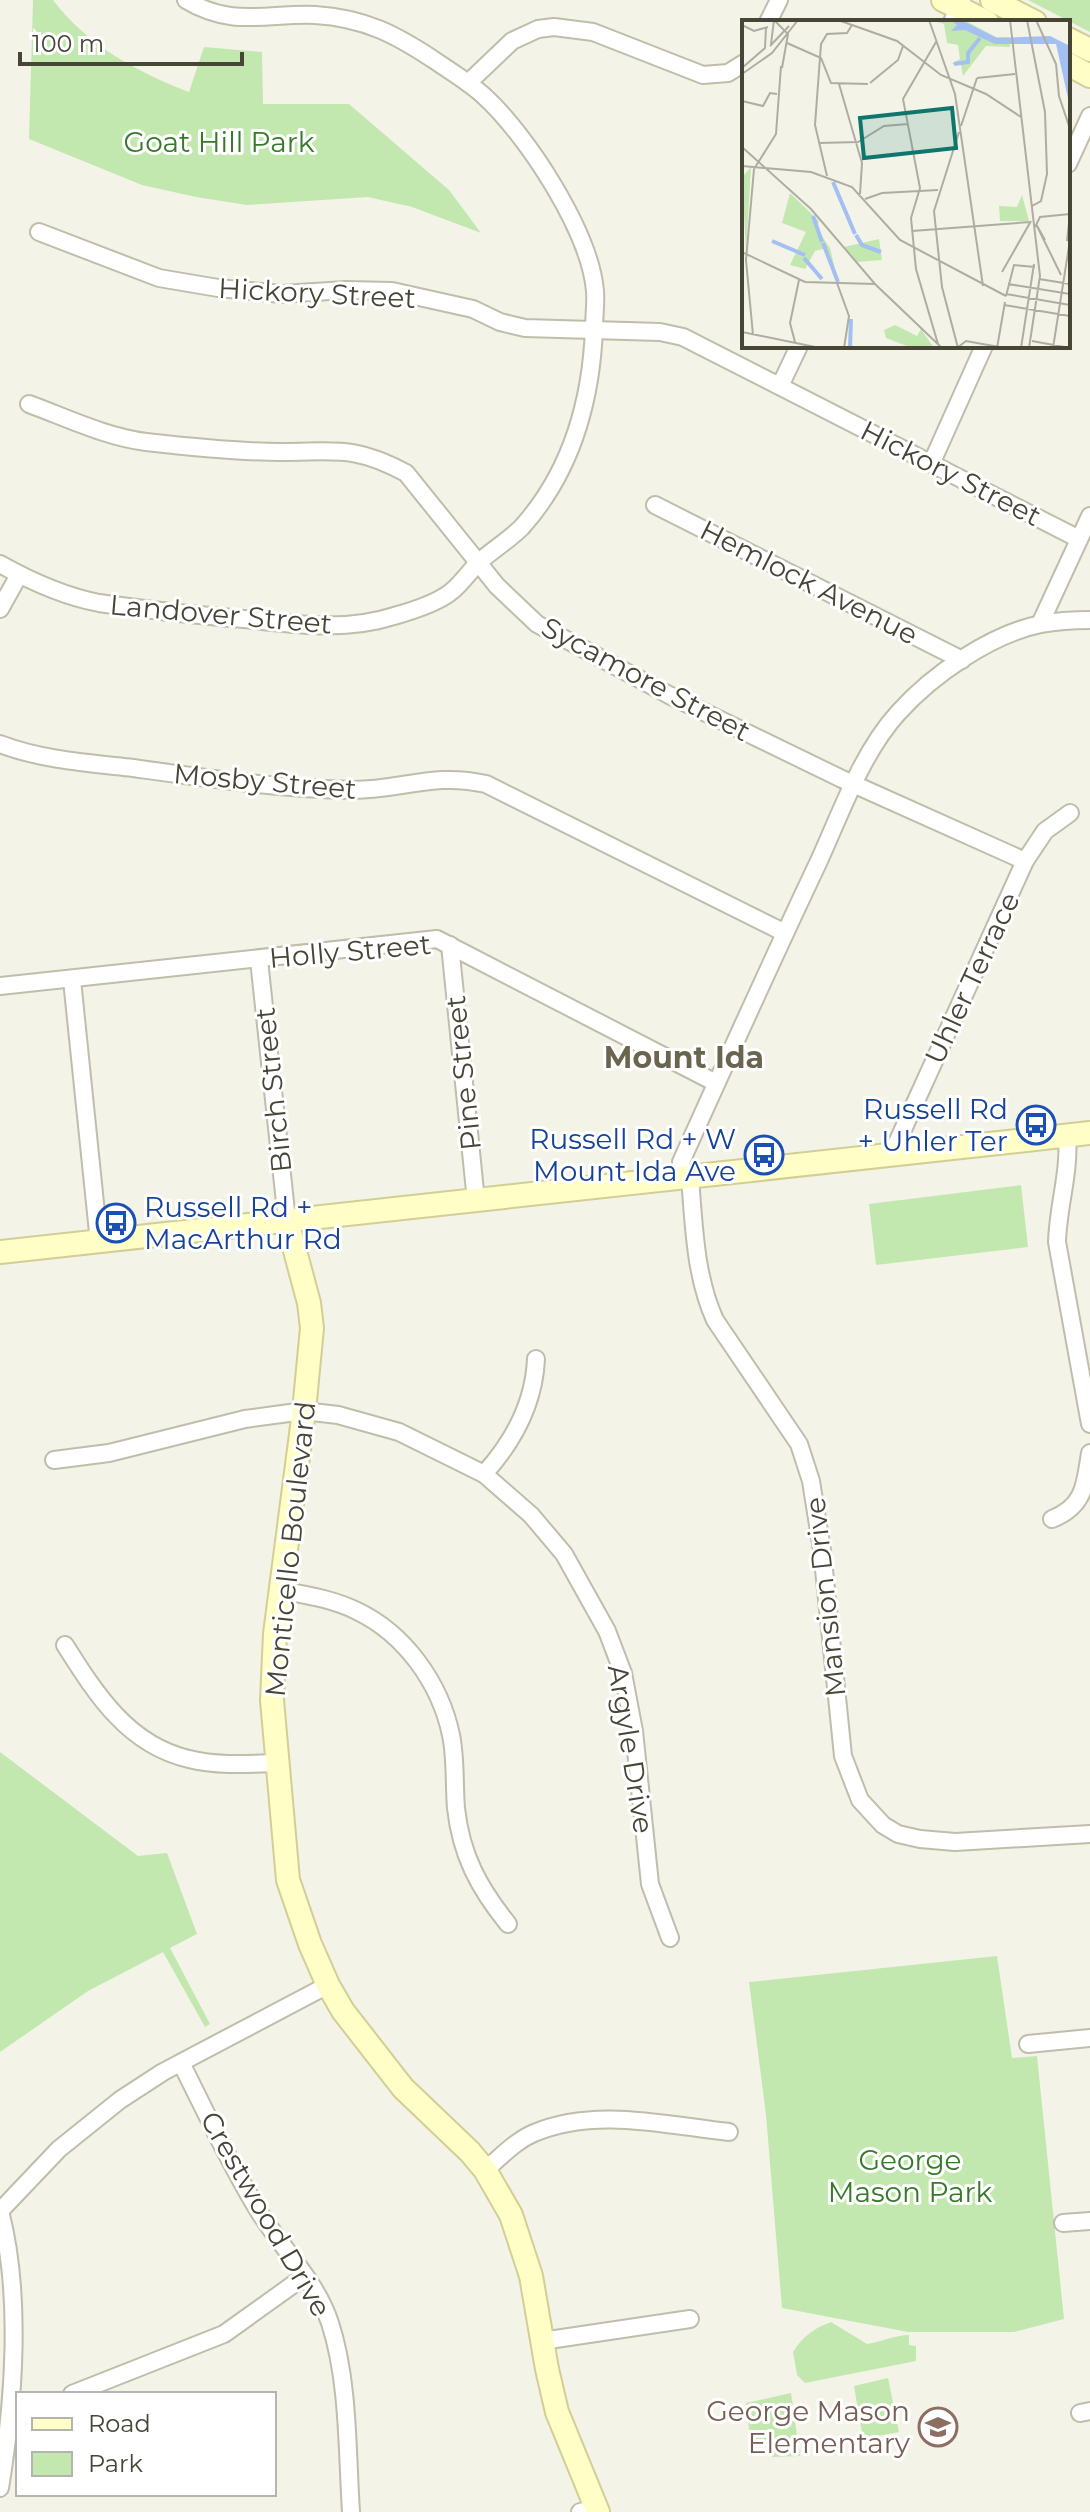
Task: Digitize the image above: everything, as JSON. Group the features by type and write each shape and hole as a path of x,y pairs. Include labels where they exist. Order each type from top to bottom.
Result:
{"street":[{"name":"Landover Street","path":"0,564 42,587 99,603 302,625 348,626 395,616 451,593 479,562 522,527 572,447 592,370 595,290 577,231 563,203 532,154 486,98 400,37 367,23 316,15 253,19 208,12 186,0"},
{"path":"769,20 779,0"},
{"path":"992,0 1031,20"},
{"path":"954,7 983,20"},
{"path":"468,83 512,41 538,29 554,27 593,32 703,75 728,73 742,64"},
{"path":"1070,40 1090,50"},
{"path":"1070,65 1090,76"},
{"path":"1070,160 1090,116"},
{"name":"Hickory Street","path":"39,232 159,278 203,286 282,294 392,291 473,309 500,322 525,328 660,332 683,337 1079,539"},
{"path":"780,386 798,348"},
{"path":"932,462 983,348"},
{"name":"Sycamore Street","path":"29,404 109,433 142,441 281,452 344,450 370,456 406,473 497,586 537,624 669,695 854,785 1025,861"},
{"name":"Hemlock Avenue","path":"655,505 962,660"},
{"path":"1040,624 1090,516"},
{"path":"0,609 19,575"},
{"name":"Mansion Drive","path":"1090,620 1040,624 1003,638 962,660 920,691 896,715 880,737 854,785 681,1162 705,1299 715,1320 799,1444 811,1481 822,1550 843,1756 860,1800 883,1825 898,1834 920,1839 955,1842 1090,1834"},
{"name":"Mosby Street","path":"0,744 41,756 318,788 379,789 443,778 461,778 486,784 785,933"},
{"name":"Uhler Terrace","path":"891,1156 1025,861 1045,831 1070,813"},
{"name":"Holly Street","path":"0,986 437,939 716,1083"},
{"name":"Pine Street","path":"450,945 476,1201"},
{"name":"Birch Street","path":"259,960 287,1221"},
{"path":"72,980 99,1242"},
{"path":"0,1252 1090,1133"},
{"path":"1067,1136 1069,1161 1057,1242 1090,1424"},
{"name":"Monticello Boulevard","path":"287,1221 309,1303 312,1328 275,1634 272,1700 288,1880 328,1985 343,2011 403,2088 434,2115 485,2170 511,2215 531,2276 557,2412 592,2511"},
{"path":"484,1474 519,1425 532,1387 536,1359"},
{"name":"Argyle Drive","path":"54,1460 109,1453 245,1419 304,1411 338,1415 399,1432 484,1474 531,1515 564,1554 607,1631 623,1673 634,1731 650,1884 670,1938"},
{"path":"1052,1519 1076,1505 1082,1492 1090,1453"},
{"path":"280,1590 334,1602 357,1611 375,1621 415,1658 436,1692 451,1737 456,1808 467,1861 486,1897 508,1924"},
{"path":"65,1645 114,1715 136,1735 155,1746 205,1762 276,1763"},
{"path":"0,2488 9,2426 12,2287 11,2263 0,2211 59,2149 131,2093 328,1985"},
{"path":"1028,2044 1090,2038"},
{"name":"Crestwood Drive","path":"181,2063 258,2211 325,2309 335,2342 346,2427 351,2512"},
{"path":"485,2170 534,2133 584,2118 729,2132"},
{"path":"1063,2223 1090,2221"},
{"path":"77,2392 224,2334 305,2276"},
{"path":"542,2341 690,2319"}],"green space":[{"name":"Goat Hill Park","path":"33,0 53,0 97,44 151,76 189,92 204,47 262,52 263,104 349,104 449,190 481,233 412,207 368,197 247,205 196,197 142,185 29,139"},
{"path":"1028,0 1090,0 1090,32"},
{"path":"1021,1185 1028,1247 876,1265 869,1204"},
{"path":"0,1752 138,1856 167,1853 197,1934 170,1948 210,2024 205,2027 163,1952 88,1991 0,2052"},
{"name":"George Mason Park","path":"997,1956 1012,2058 1037,2056 1064,2319 1014,2332 908,2332 782,2308 766,2115 749,1982"},
{"path":"831,2322 867,2344 909,2335 909,2345 916,2346 916,2361 805,2383 797,2375 793,2352 809,2334"},
{"path":"888,2378 899,2432 863,2439 854,2386"},
{"path":"791,2393 800,2456 772,2457 771,2445 751,2447 746,2403"}],"place":[{"name":"Russell Rd + Uhler Ter","path":"1036,1125"},
{"name":"Russell Rd + W Mount Ida Ave","path":"764,1155"},
{"name":"Russell Rd + MacArthur Rd","path":"116,1223"},
{"name":"George Mason Elementary","path":"938,2427"}],"district":[{"name":"Mount Ida","path":"684,1058"}]}
